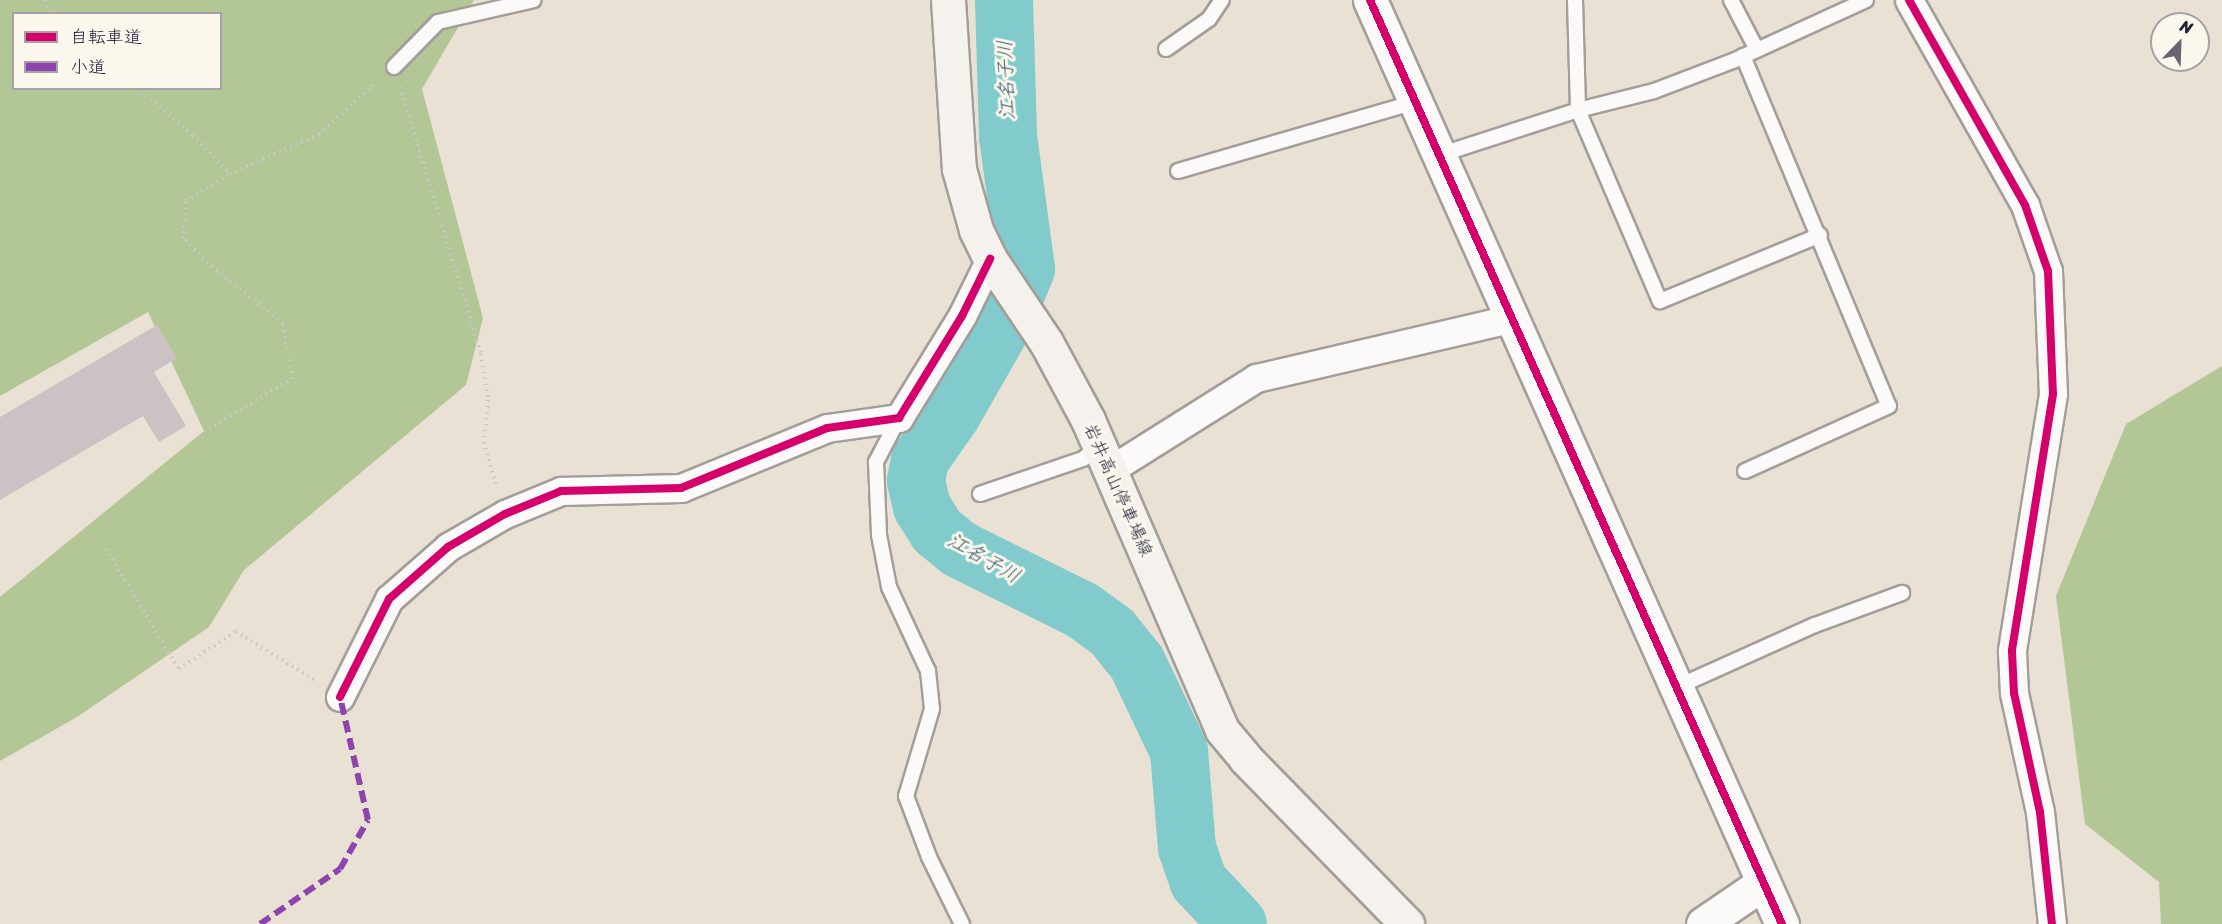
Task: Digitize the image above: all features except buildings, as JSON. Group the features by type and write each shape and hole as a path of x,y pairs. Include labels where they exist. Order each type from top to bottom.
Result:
{"main road":[{"name":"岩井高山停車場線","path":"948,0 960,169 976,230 993,263 1035,324 1104,458 1222,730 1246,759 1407,924"}],"street":[{"path":"1370,0 1679,686 1782,924"},
{"path":"1909,0 2025,205 2048,271 2053,394 2012,651 2014,693 2040,812 2052,924"},
{"path":"340,697 388,599 447,547 505,514 561,491 681,488 827,428 899,418 993,263"},
{"path":"1104,458 1256,378 1513,318"},
{"path":"1703,924 1763,883"}],"lane":[{"path":"394,67 438,22 534,0"},
{"path":"1166,49 1209,20 1222,0"},
{"path":"1575,0 1578,110 1660,301 1820,235"},
{"path":"1731,0 1757,50"},
{"path":"1439,155 1578,110 1654,92 1757,50 1866,0"},
{"path":"1743,56 1820,235 1889,406 1745,471"},
{"path":"1178,171 1416,102"},
{"path":"899,418 876,462 879,535 889,587 928,671 932,708 906,796 929,857 962,924"},
{"path":"980,494 1083,459 1104,458"},
{"path":"1679,686 1815,626 1902,593"}],"path":[{"path":"204,431 292,379 283,323 212,267 184,239 186,201 230,174 319,134 394,67 481,354 488,400 484,442 505,514"},
{"path":"138,90 193,135 230,174"},
{"path":"106,549 179,669 236,631 340,697"}],"green space":[{"path":"0,0 474,0 422,89 483,318 466,385 244,570 209,627 77,717 0,761 0,597 204,431 148,312 0,396"},
{"path":"2222,366 2222,924 2161,924 2159,882 2085,824 2056,596 2126,424"}],"waterway":[{"name":"江名子川","path":"1004,0 1008,136 1026,269 1004,323 952,414 920,460 916,481 922,507 937,531 959,549 1082,610 1112,632 1137,663 1179,751 1187,848 1199,882 1238,924"}],"marked path":[{"path":"260,924 340,869 368,820 340,697"}],"cycle path":[{"path":"1370,0 1782,924"},
{"path":"1909,0 2025,205 2048,271 2053,394 2012,651 2014,693 2040,812 2052,924"},
{"path":"340,697 389,599 448,547 505,514 561,491 681,488 827,428 899,418 962,316 990,259"}]}
